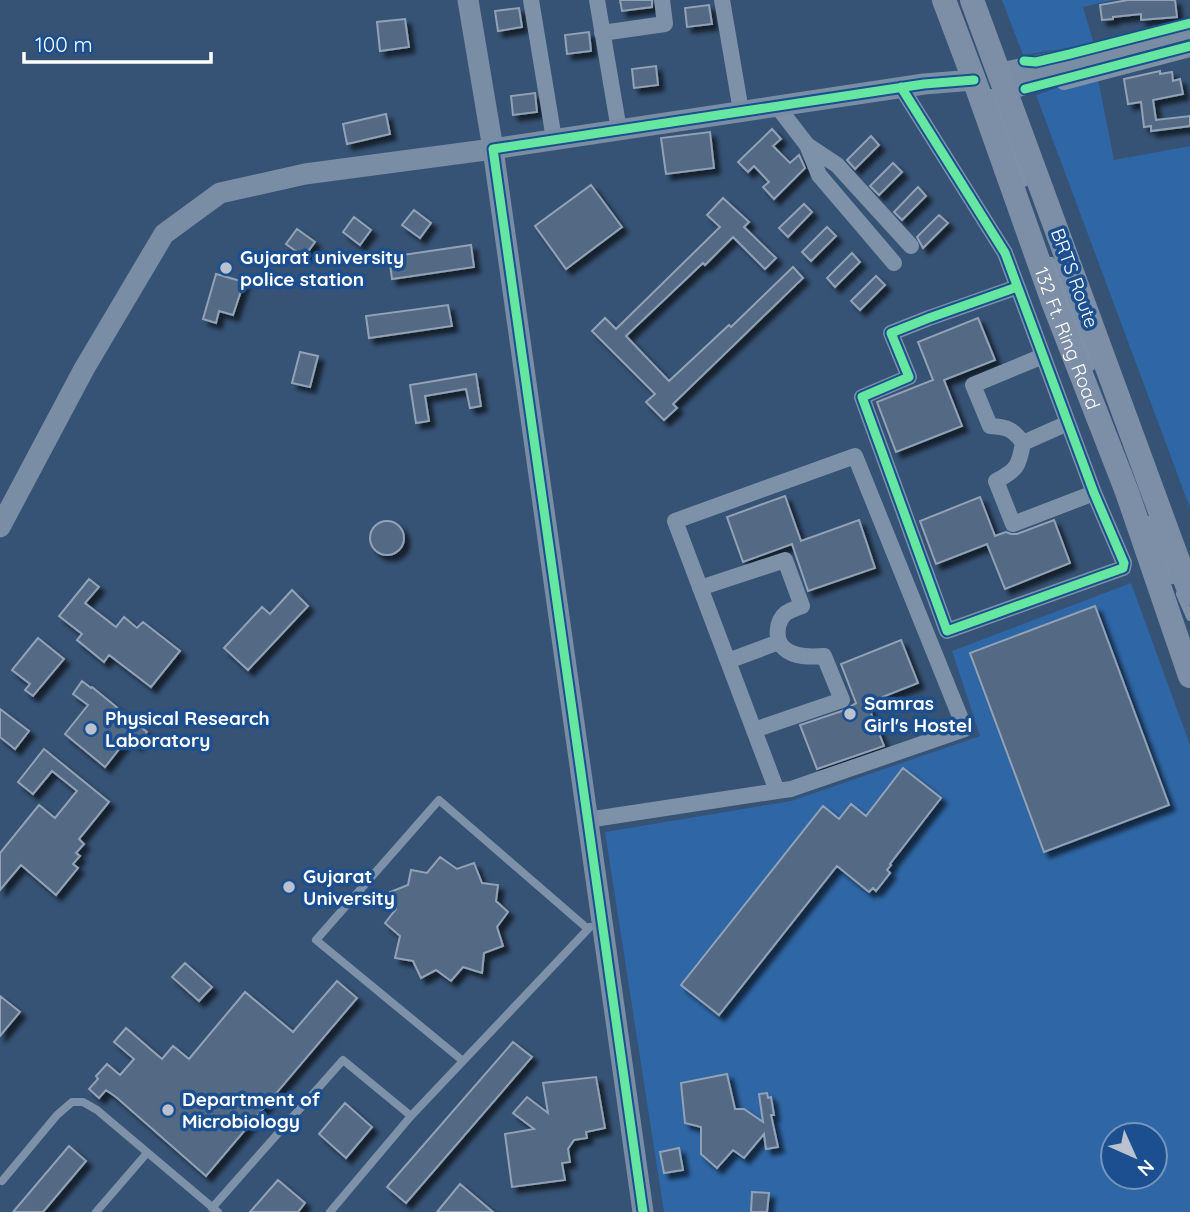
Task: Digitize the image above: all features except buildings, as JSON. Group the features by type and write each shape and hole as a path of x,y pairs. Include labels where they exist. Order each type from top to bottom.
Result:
{"main road":[{"name":"132 Ft. Ring Road","path":"944,0 999,85 1190,593"},
{"name":"132 Ft. Ring Road","path":"972,0 999,85 1054,302 1127,492 1190,676"}],"street":[{"path":"468,0 493,149 587,820 594,922 643,1212"},
{"path":"531,0 554,139"},
{"path":"597,0 619,130"},
{"path":"602,33 665,24 662,0"},
{"path":"722,0 741,111"},
{"path":"1024,61 1190,17"},
{"path":"999,85 1085,56 1190,28"},
{"path":"999,85 1190,40"},
{"path":"0,527 84,369 164,234 220,193 305,173 493,149 901,87 999,85 1190,49"},
{"path":"901,87 1005,253 1094,494 1124,563 1123,568 947,631 862,397 909,377 891,333 1017,287"},
{"path":"777,106 807,145 819,175 894,263"},
{"path":"807,145 837,165 911,246"},
{"path":"1043,356 973,385 990,426 1004,427 1015,433 1023,443 1019,463 1009,474 996,481 1013,524 1094,494"},
{"path":"1023,443 1068,423"},
{"path":"587,820 791,789 965,729 855,456 675,521 777,791"},
{"path":"700,588 785,561 802,606 785,614 777,628 779,642 786,650 805,657 824,656 842,700 754,730"},
{"path":"728,662 779,642"}],"lane":[{"path":"999,85 1026,190"},
{"name":"BRTS Route","path":"1048,253 1097,381"},
{"path":"1144,506 1166,565 1190,617"},
{"path":"1166,565 1183,626"},
{"path":"1187,638 1190,650"},
{"path":"330,1212 411,1116 463,1061 594,922 439,800 316,940 463,1061"},
{"path":"2,1181 57,1115 72,1102 83,1102 97,1110 215,1210 343,1060 411,1116"},
{"path":"96,1212 147,1153"}],"shaded area":[{"path":"1002,0 1113,0 1083,7 1094,44 1023,55"},
{"path":"1097,74 1114,160 1190,146 1190,508 1036,95"},
{"path":"1131,583 1190,745 1190,1212 664,1212 605,832 791,801 980,736 952,651"}],"cycle path":[{"path":"1024,61 1036,62 1190,23"},
{"path":"1025,89 1190,46"},
{"path":"643,1212 493,149 924,84 974,80"},
{"path":"901,87 1005,253 1094,493 1124,563 1123,568 947,631 862,397 909,377 891,333 1017,287"}],"place":[{"name":"Gujarat university police station","path":"226,268"},
{"name":"Samras Girl's Hostel","path":"850,714"},
{"name":"Physical Research Laboratory","path":"91,729"},
{"name":"Gujarat University","path":"289,887"},
{"name":"Department of Microbiology","path":"168,1110"}]}
